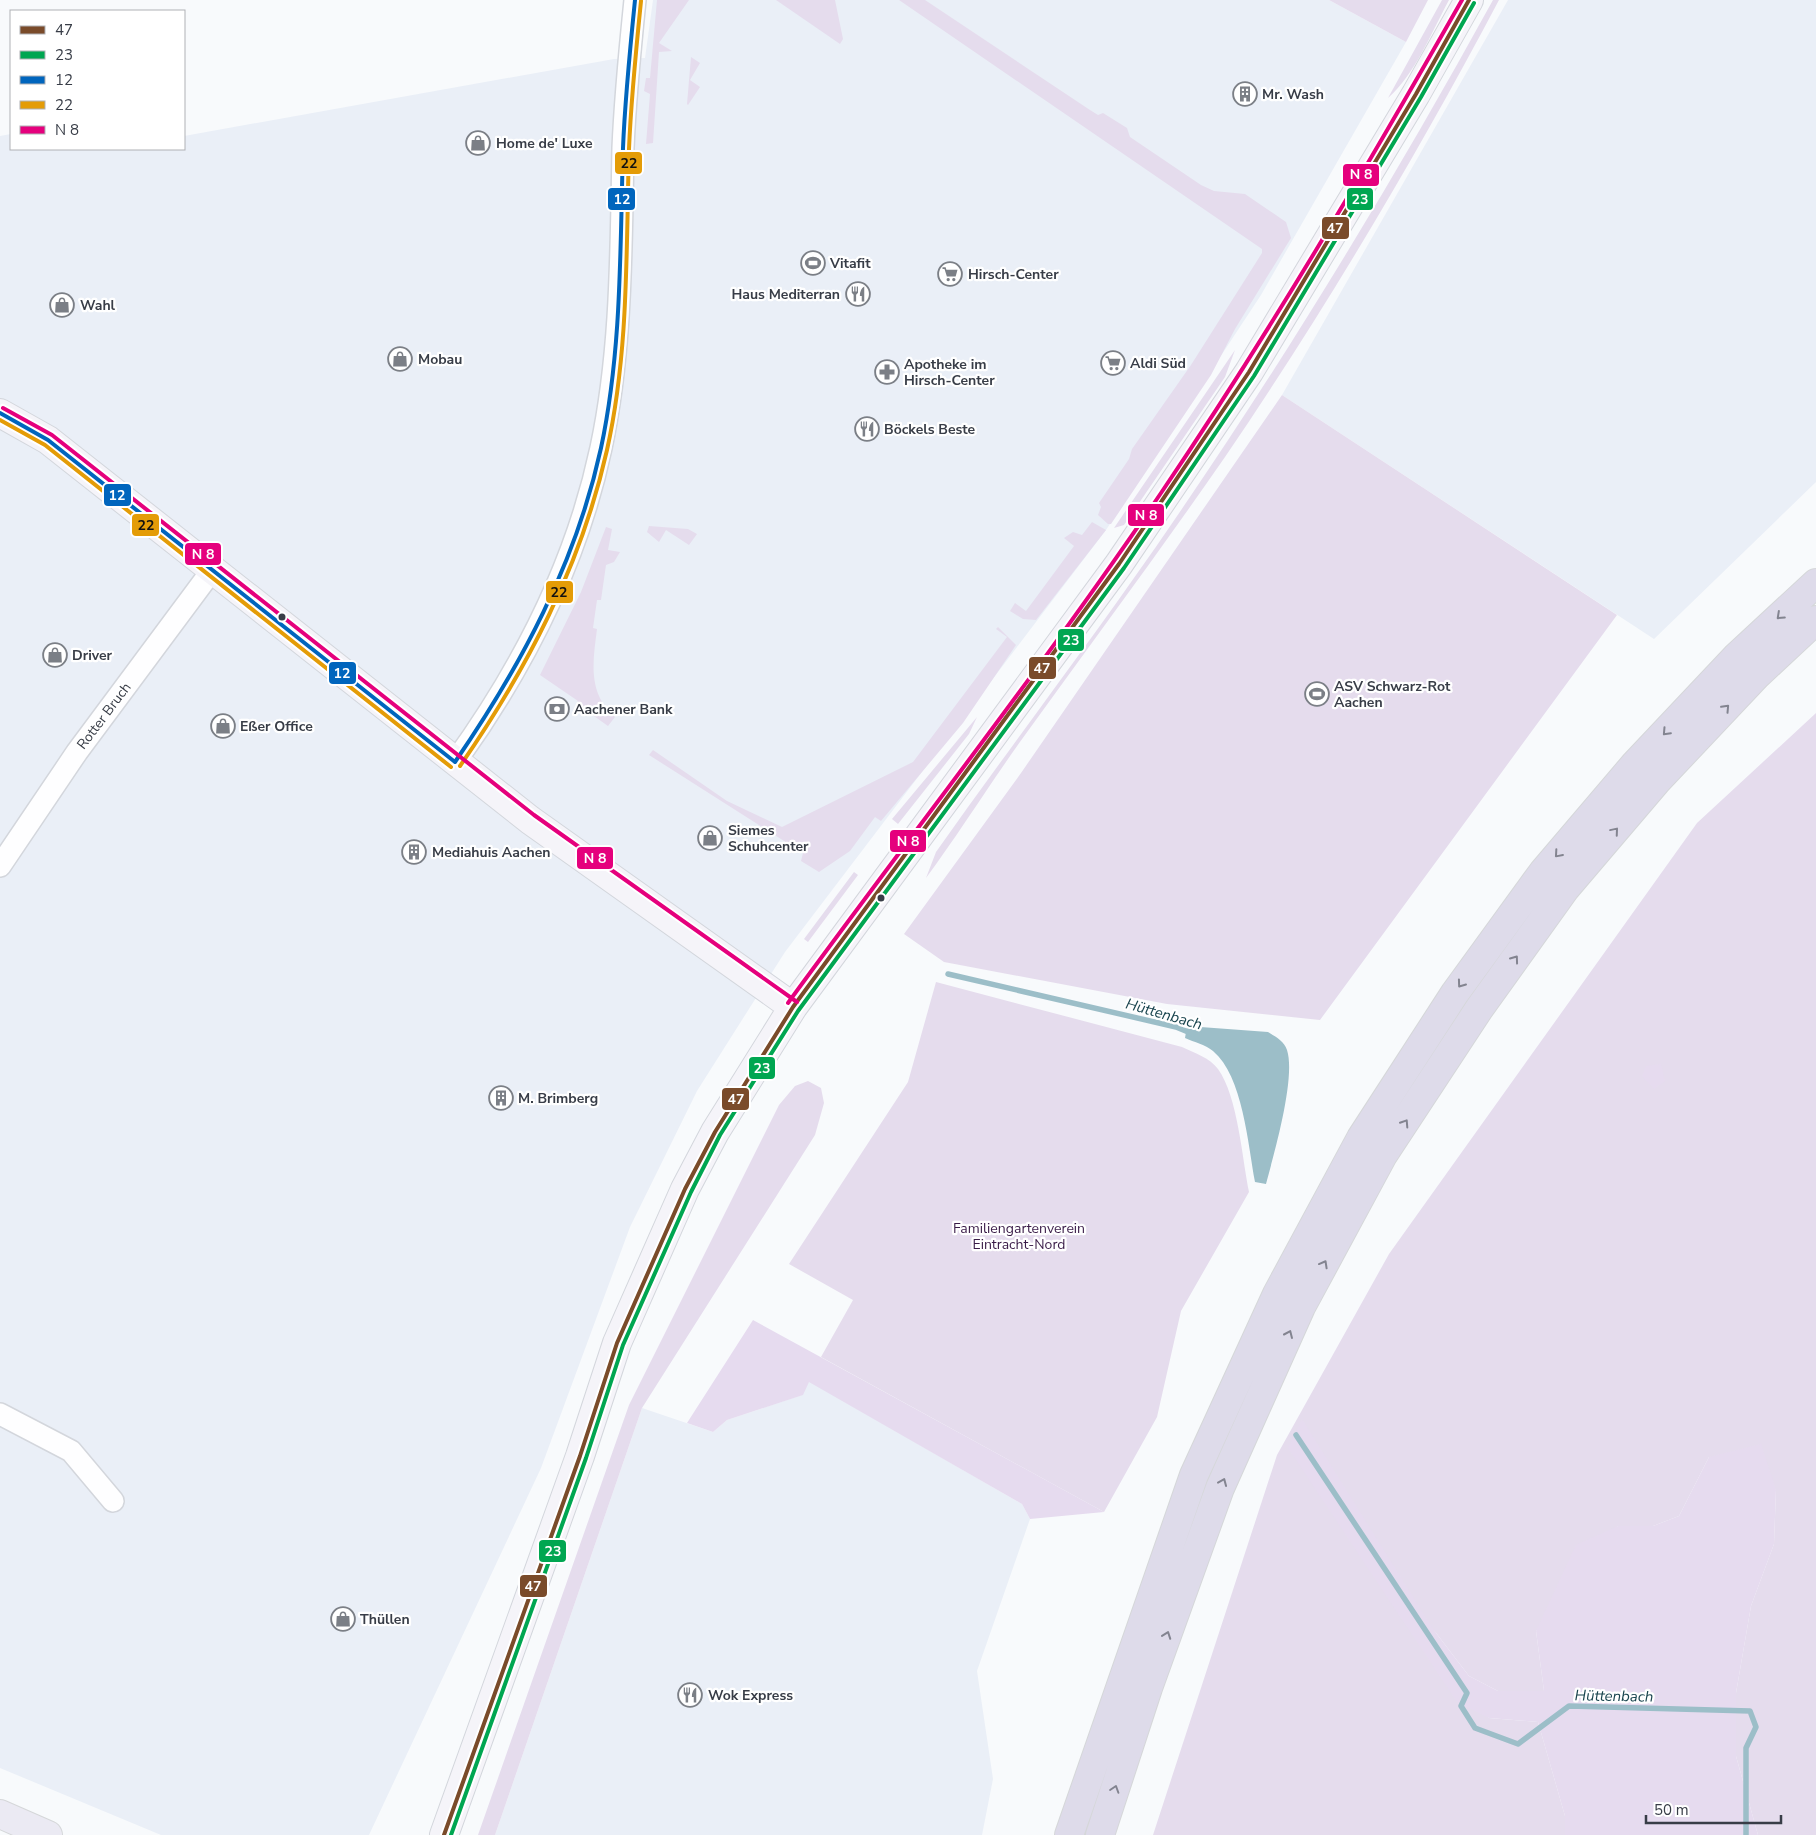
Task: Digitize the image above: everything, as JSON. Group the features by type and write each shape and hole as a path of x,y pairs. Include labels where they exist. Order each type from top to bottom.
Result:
{"highway":[{"path":"1069,1835 1194,1475 1278,1294 1361,1138 1455,993 1543,872 1635,764 1709,685 1736,657 1816,583"},
{"path":"1100,1835 1148,1688 1220,1488 1301,1307 1384,1156 1479,1009 1565,889 1657,781 1757,675 1816,620"}],"main road":[{"path":"444,1835 580,1456 617,1343 685,1189 715,1132 794,1007 1092,602 1157,510 1249,372 1401,120 1470,0"},
{"path":"0,413 48,440 456,762 623,887 794,1007"},
{"path":"0,1814 48,1835"}],"street":[{"path":"456,762 500,694 552,598 586,507 601,448 613,366 623,218 624,146 635,0"},
{"name":"Rotter Bruch","path":"0,866 76,752 213,569"},
{"path":"0,1414 71,1451 112,1501"}],"shaded area":[{"path":"653,0 1329,0 1406,42 1261,295 1106,530 785,952 697,1091 630,1227 541,1468 369,1835 161,1835 0,1768 0,136 10,134 10,150 185,150 185,136 614,59 645,58"},
{"path":"1508,0 1816,0 1816,482 1654,639 1282,395"},
{"path":"1661,1064 1665,1081 1654,1089 1642,1076 1646,1066"},
{"path":"753,1320 1104,1512 1030,1519 1022,1504 809,1382 803,1395 727,1420 713,1432 687,1423"},
{"path":"809,1381 1022,1504 1030,1519 977,1671 993,1779 982,1835 495,1835 642,1408 713,1432 727,1420 802,1395"},
{"path":"1302,1419 1433,1629 1469,1676 1498,1691 1544,1691 1536,1631 1576,1545 1618,1526 1653,1526 1679,1516 1709,1457 1761,1444 1776,1490 1774,1544 1751,1606 1736,1693 1736,1756 1758,1835 1565,1835 1565,1816 1538,1722 1489,1718 1457,1702 1288,1448"}],"green space":[{"path":"657,0 689,0 659,43 672,51 659,52 653,143 646,144 650,94 644,91 646,78 650,78"},
{"path":"776,0 835,0 843,39 840,44"},
{"path":"899,0 925,0 1090,110 1098,115 1103,113 1127,128 1130,137 1201,185 1214,191 1245,194 1286,222 1291,238 1235,329 1211,375 1111,524 1108,524 1098,515 1101,507 1099,503 1129,459 1132,449 1191,365 1262,253 1262,249"},
{"path":"1329,0 1428,0 1406,42"},
{"path":"1442,0 1449,0 1415,65 1388,98"},
{"path":"1493,0 1499,0 1402,175 1334,289 1262,402 1151,562 1025,735 926,878 936,852 1146,561 1218,456 1380,198"},
{"path":"691,57 700,63 690,80 700,87 688,105 687,104"},
{"path":"1235,350 1225,377 1124,525 1114,528"},
{"name":"ASV Schwarz-Rot Aachen","path":"1282,395 1617,615 1320,1020 1167,1004 944,962 904,934 1021,773"},
{"path":"1092,522 1106,530 1036,620 1023,619 1010,611 1015,603 1026,611 1074,546 1064,538 1073,532 1082,535"},
{"path":"649,526 688,529 697,534 689,545 666,530 659,542 647,532"},
{"path":"606,527 612,529 608,550 620,552 614,562 606,565 601,600 597,600 593,628 597,629 594,653 596,687 606,708 615,717 608,726 577,704 578,701 540,675 581,592"},
{"path":"998,627 1016,645 963,723 881,821 875,817 850,851 819,872 801,861 803,853 649,755 653,750 727,801 782,827 913,762 1007,637 996,629"},
{"path":"1816,713 1816,1835 1758,1835 1736,1756 1736,1693 1751,1606 1774,1544 1776,1490 1709,1457 1679,1516 1653,1526 1618,1526 1536,1631 1544,1691 1498,1691 1469,1676 1434,1630 1489,1718 1538,1722 1565,1816 1565,1835 1153,1835 1277,1455 1389,1254 1697,823"},
{"path":"977,717 969,734 898,824 892,819"},
{"path":"854,872 858,875 808,942 804,939"},
{"name":"Familiengartenverein Eintracht-Nord","path":"936,982 1182,1047 1202,1056 1215,1065 1225,1081 1230,1095 1235,1111 1249,1192 1181,1311 1157,1417 1104,1512 821,1357 853,1300 789,1264 908,1082"},
{"path":"808,1081 821,1088 824,1103 815,1135 642,1408 495,1835 478,1835 629,1405 779,1105 795,1086"}],"water":[{"path":"1187,1026 1268,1032 1286,1047 1289,1079 1279,1136 1266,1184 1255,1182 1243,1112 1231,1077 1223,1062 1213,1051 1185,1038"}],"waterway":[{"name":"Hüttenbach","path":"948,974 1176,1027 1193,1034"},
{"name":"Hüttenbach","path":"1296,1435 1467,1693 1461,1706 1475,1728 1518,1744 1569,1706 1750,1711 1756,1727 1746,1748 1746,1835"}],"transit line":[{"name":"12","path":"455,762 502,689 524,651 543,612 577,532 601,448 613,373 619,298 623,148 635,0"},
{"path":"788,1003 1024,686 1161,493 1279,311 1462,0"},
{"name":"47","path":"444,1835 580,1456 617,1343 685,1189 715,1132 793,1007 1119,564 1249,372 1416,94 1469,0"},
{"name":"22","path":"460,766 508,692 549,615 582,535 596,493 607,450 614,413 623,338 627,263 629,149 641,1"},
{"name":"23","path":"451,1835 586,1458 623,1345 691,1192 720,1135 798,1011 1124,568 1254,376 1421,97 1474,3"},
{"path":"3,408 52,435 534,815 797,1002"},
{"name":"12","path":"0,413 48,440 455,762"},
{"name":"22","path":"0,420 45,445 451,767"}],"place":[{"name":"Mr. Wash","path":"1245,94"},
{"name":"Home de' Luxe","path":"478,143"},
{"name":"Vitafit","path":"813,263"},
{"name":"Hirsch-Center","path":"950,274"},
{"name":"Haus Mediterran","path":"858,294"},
{"name":"Wahl","path":"62,305"},
{"name":"Mobau","path":"400,359"},
{"name":"Aldi Süd","path":"1113,363"},
{"name":"Apotheke im Hirsch-Center","path":"887,372"},
{"name":"Böckels Beste","path":"867,429"},
{"name":"Driver","path":"55,655"},
{"name":"ASV Schwarz-Rot Aachen","path":"1317,694"},
{"name":"Aachener Bank","path":"557,709"},
{"name":"Eßer Office","path":"223,726"},
{"name":"Siemes Schuhcenter","path":"710,838"},
{"name":"Mediahuis Aachen","path":"414,852"},
{"name":"M. Brimberg","path":"501,1098"},
{"name":"Thüllen","path":"343,1619"},
{"name":"Wok Express","path":"690,1695"}]}
